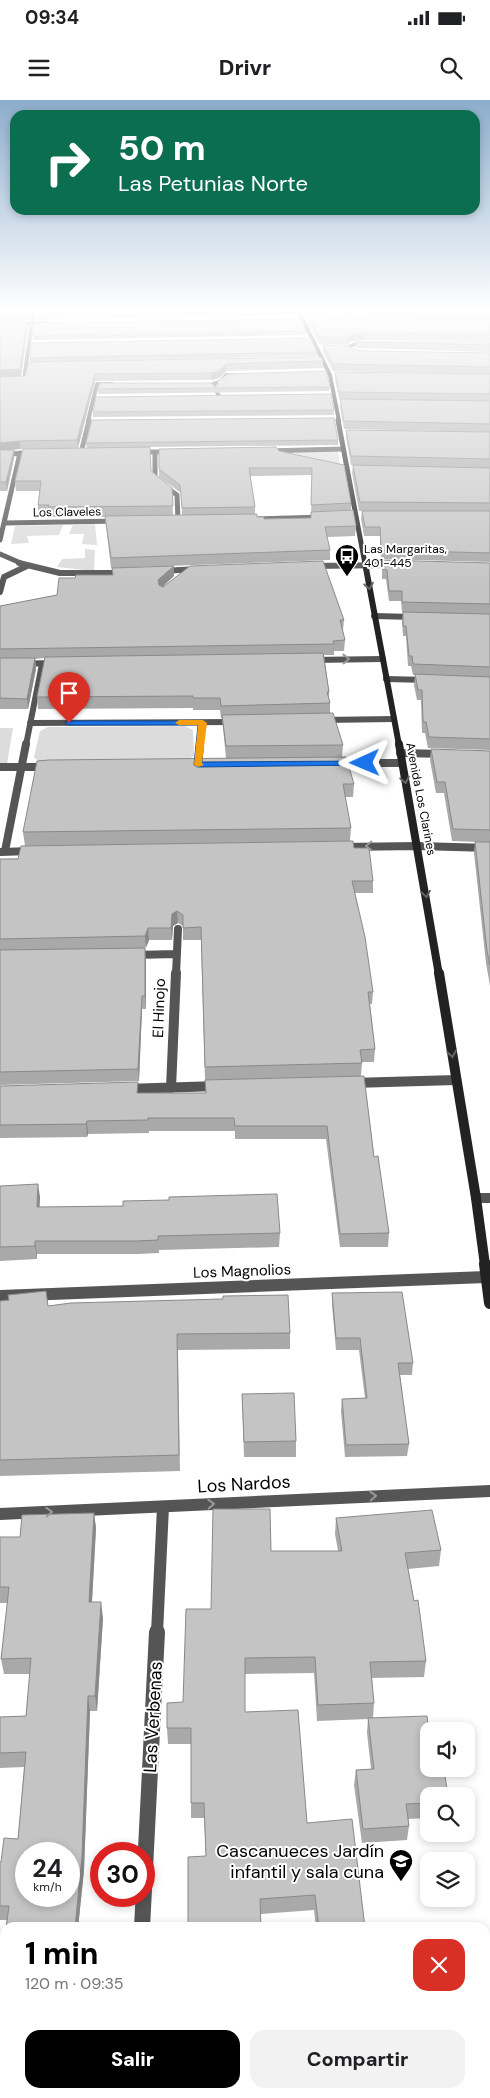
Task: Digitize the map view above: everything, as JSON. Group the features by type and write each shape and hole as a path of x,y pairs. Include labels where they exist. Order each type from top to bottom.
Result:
{"main road":[{"name":"Avenida Los Clarines","path":"335,402 343,448 344,469 356,516 418,846 476,1198 490,1303"}],"street":[{"path":"81,453 93,401"},
{"path":"335,402 344,403"},
{"path":"328,419 338,419"},
{"path":"89,421 99,421"},
{"path":"340,433 350,433"},
{"path":"258,451 343,448"},
{"path":"267,451 296,458"},
{"path":"155,452 155,479 176,495 178,520"},
{"path":"129,453 173,452"},
{"path":"0,454 38,453"},
{"path":"72,453 88,453"},
{"path":"0,540 20,454"},
{"path":"344,469 355,469"},
{"path":"346,516 364,516"},
{"path":"244,519 328,517"},
{"path":"168,521 187,520"},
{"name":"Los Claveles","path":"5,524 129,521"},
{"path":"0,554 28,566 76,574 129,573"},
{"path":"306,566 403,565"},
{"path":"0,592 4,577 28,566"},
{"path":"149,572 208,569"},
{"path":"182,575 189,570"},
{"path":"374,616 423,617"},
{"path":"305,660 382,659"},
{"path":"0,664 62,663"},
{"path":"42,664 3,851 45,851"},
{"path":"386,679 434,680"},
{"path":"317,721 394,719"},
{"path":"30,723 241,722"},
{"path":"198,765 203,723"},
{"path":"400,753 450,754"},
{"path":"324,764 402,763"},
{"path":"188,765 207,765"},
{"path":"0,768 61,767"},
{"path":"331,847 418,846 490,848"},
{"name":"El Hinojo","path":"171,1088 178,929"},
{"path":"128,955 177,954"},
{"path":"338,1083 456,1080"},
{"path":"114,1089 230,1086"},
{"path":"476,1198 490,1198"},
{"name":"Los Magnolios","path":"0,1296 486,1277"},
{"name":"Los Nardos","path":"0,1514 490,1491"},
{"name":"Las Verbenas","path":"142,1922 163,1506"}],"shaded area":[{"path":"338,452 340,464 292,453"},
{"path":"95,524 97,545 82,544 84,534 69,534 73,525"},
{"path":"63,525 59,535 27,536 29,543 11,544 15,526"},
{"path":"85,549 95,550 94,571 57,567 62,559 85,558"},
{"path":"185,726 193,730 194,756 187,760 39,762 34,757 40,731 48,727"},
{"path":"0,728 13,728 7,764 0,764"}],"building":[{"path":"0,401 88,401 77,440 0,443"},
{"path":"95,401 332,401 334,410 93,412"},
{"path":"340,401 490,401 490,424 344,421"},
{"path":"334,418 338,440 86,443 92,420"},
{"path":"346,430 490,432 490,459 351,456"},
{"path":"150,447 151,471 172,488 173,506 48,507 49,505 38,505 41,481 15,481 23,449"},
{"path":"276,447 279,451 344,465 351,503 311,505 312,468 249,468 255,507 182,508 180,485 159,469 159,449"},
{"path":"0,450 14,450 6,482 0,482"},
{"path":"353,465 490,468 490,503 360,502"},
{"path":"353,510 356,526 325,527 330,550 111,558 105,516 257,514 257,517 264,517 264,519 311,518 311,512"},
{"path":"362,511 490,511 490,553 381,550 380,527 365,527"},
{"path":"382,560 490,563 490,604 402,602 402,591 389,591 387,570 382,569"},
{"path":"323,561 344,620 340,620 345,640 333,641 334,644 0,649 0,606 57,595 59,578 75,578 76,575 113,575 112,568 174,566 158,580 159,585 163,587 190,566"},
{"path":"403,612 490,614 490,667 413,664 412,656 409,656 406,626 403,626"},
{"path":"323,653 330,703 221,706 220,698 193,698 193,696 37,697 45,657"},
{"path":"0,658 35,658 27,699 0,698"},
{"path":"415,674 490,677 490,739 429,737 426,722 423,722 422,690 418,690"},
{"path":"333,713 343,745 226,746 222,715"},
{"path":"431,749 490,751 490,830 453,829 445,782 437,782"},
{"path":"346,757 354,784 343,784 351,828 23,832 37,761"},
{"path":"353,841 354,848 369,848 373,881 352,881 365,937 373,992 368,992 375,1049 360,1050 362,1063 205,1067 201,927 183,928 183,915 177,911 172,914 171,928 148,928 145,936 0,939 0,859 18,859 21,846"},
{"path":"475,842 490,842 490,965 487,951"},
{"path":"145,948 145,996 142,996 138,1069 0,1072 0,950"},
{"path":"364,1076 374,1157 378,1156 389,1233 340,1234 327,1126 235,1126 234,1118 148,1118 148,1120 87,1121 86,1124 0,1125 0,1086 138,1082 137,1093 206,1093 205,1080"},
{"path":"38,1184 37,1207 123,1206 123,1201 169,1200 169,1197 277,1194 280,1233 158,1236 158,1240 137,1241 35,1241 35,1246 0,1247 0,1186"},
{"path":"46,1291 48,1306 71,1303 223,1299 223,1296 288,1295 290,1333 177,1334 179,1455 0,1460 0,1301 9,1300 8,1295"},
{"path":"402,1292 413,1363 398,1363 409,1444 346,1445 342,1399 367,1398 360,1338 336,1338 332,1293"},
{"path":"294,1393 296,1441 244,1442 242,1394"},
{"path":"213,1509 270,1509 271,1551 342,1551 336,1518 432,1510 441,1550 405,1553 414,1601 418,1600 426,1661 370,1662 374,1703 318,1705 315,1657 245,1658 245,1712 298,1710 307,1823 352,1819 364,1922 318,1922 315,1895 260,1899 261,1922 188,1922 188,1857 206,1856 204,1803 191,1803 191,1728 167,1728 167,1703 183,1702 186,1609 211,1609"},
{"path":"94,1513 89,1602 101,1602 95,1696 88,1696 80,1877 80,1842 15,1842 15,1907 77,1907 76,1922 7,1922 9,1906 0,1906 0,1862 4,1838 18,1839 26,1752 0,1753 0,1717 26,1716 31,1658 1,1659 9,1587 0,1587 0,1537 20,1537 22,1515"},
{"path":"427,1716 428,1722 420,1722 420,1777 445,1777 447,1787 420,1787 420,1803 406,1804 409,1826 363,1829 356,1770 374,1769 368,1718"}],"slow traffic":[{"path":"179,723 203,723 198,765 200,765"}],"place":[{"name":"Las Margaritas, 401-445","path":"347,577"},
{"name":"Cascanueces Jardín infantil y sala cuna","path":"401,1882"}],"route":[{"path":"69,723 203,723 198,765 365,763"}]}
